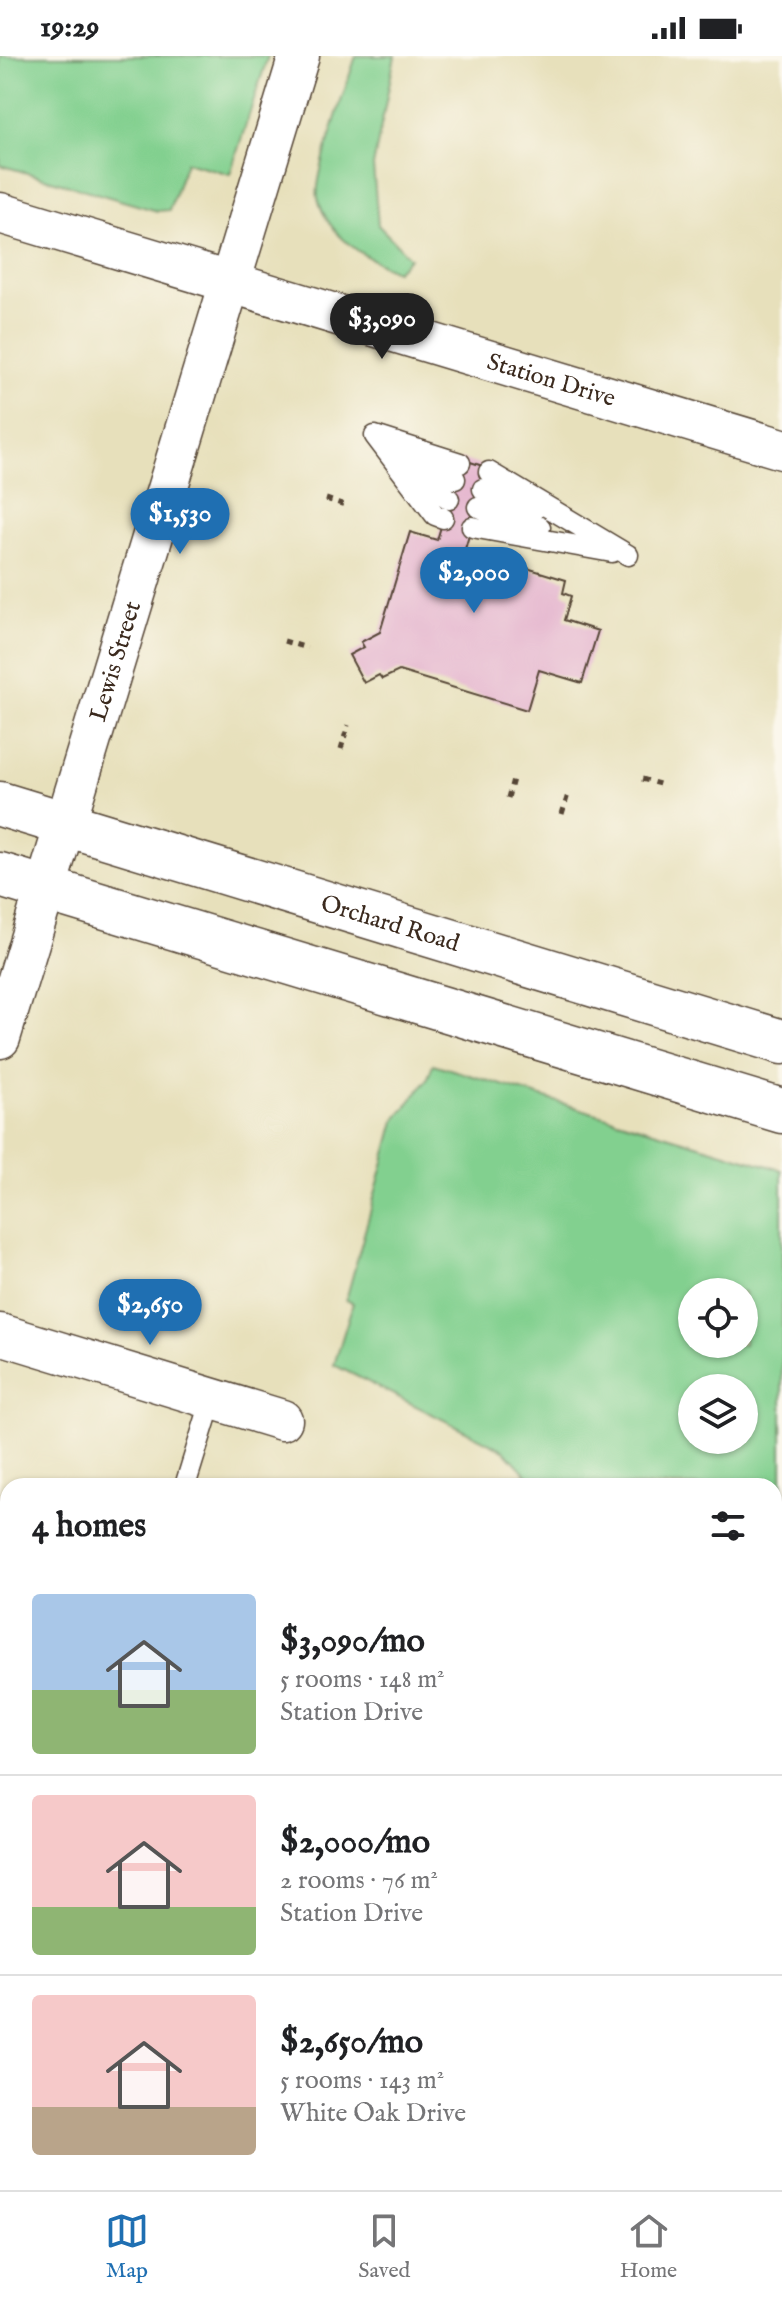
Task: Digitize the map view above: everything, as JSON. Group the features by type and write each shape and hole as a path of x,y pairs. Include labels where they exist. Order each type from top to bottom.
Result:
{"main road":[{"name":"Orchard Road","path":"0,804 782,1042"},
{"path":"0,875 782,1111"}],"street":[{"name":"Lewis Street","path":"0,1038 299,56"},
{"name":"Station Drive","path":"0,213 782,449"},
{"path":"0,1334 282,1420"}],"lane":[{"path":"375,436 452,490 435,515 375,436"},
{"path":"480,499 628,555 480,499"},
{"path":"187,1478 212,1399"}],"path":[{"path":"326,499 348,506"},
{"path":"284,641 307,648"},
{"path":"341,749 348,725"},
{"path":"508,798 514,775"},
{"path":"642,779 663,785"},
{"path":"562,814 569,791"}],"green space":[{"path":"0,56 268,56 230,174 186,162 169,210 157,211 0,165"},
{"path":"356,56 395,56 373,166 378,225 410,258 396,271 348,244 329,223 318,198 326,151"},
{"path":"433,1064 782,1170 782,1478 530,1478 504,1450 334,1365 353,1303 346,1300 395,1121 427,1080"}],"building":[{"path":"461,459 489,468 465,549 566,580 563,593 571,596 564,620 598,631 582,683 539,670 527,710 399,671 382,679 379,675 364,683 349,655 364,647 361,642 380,632 410,532 437,540"}]}
